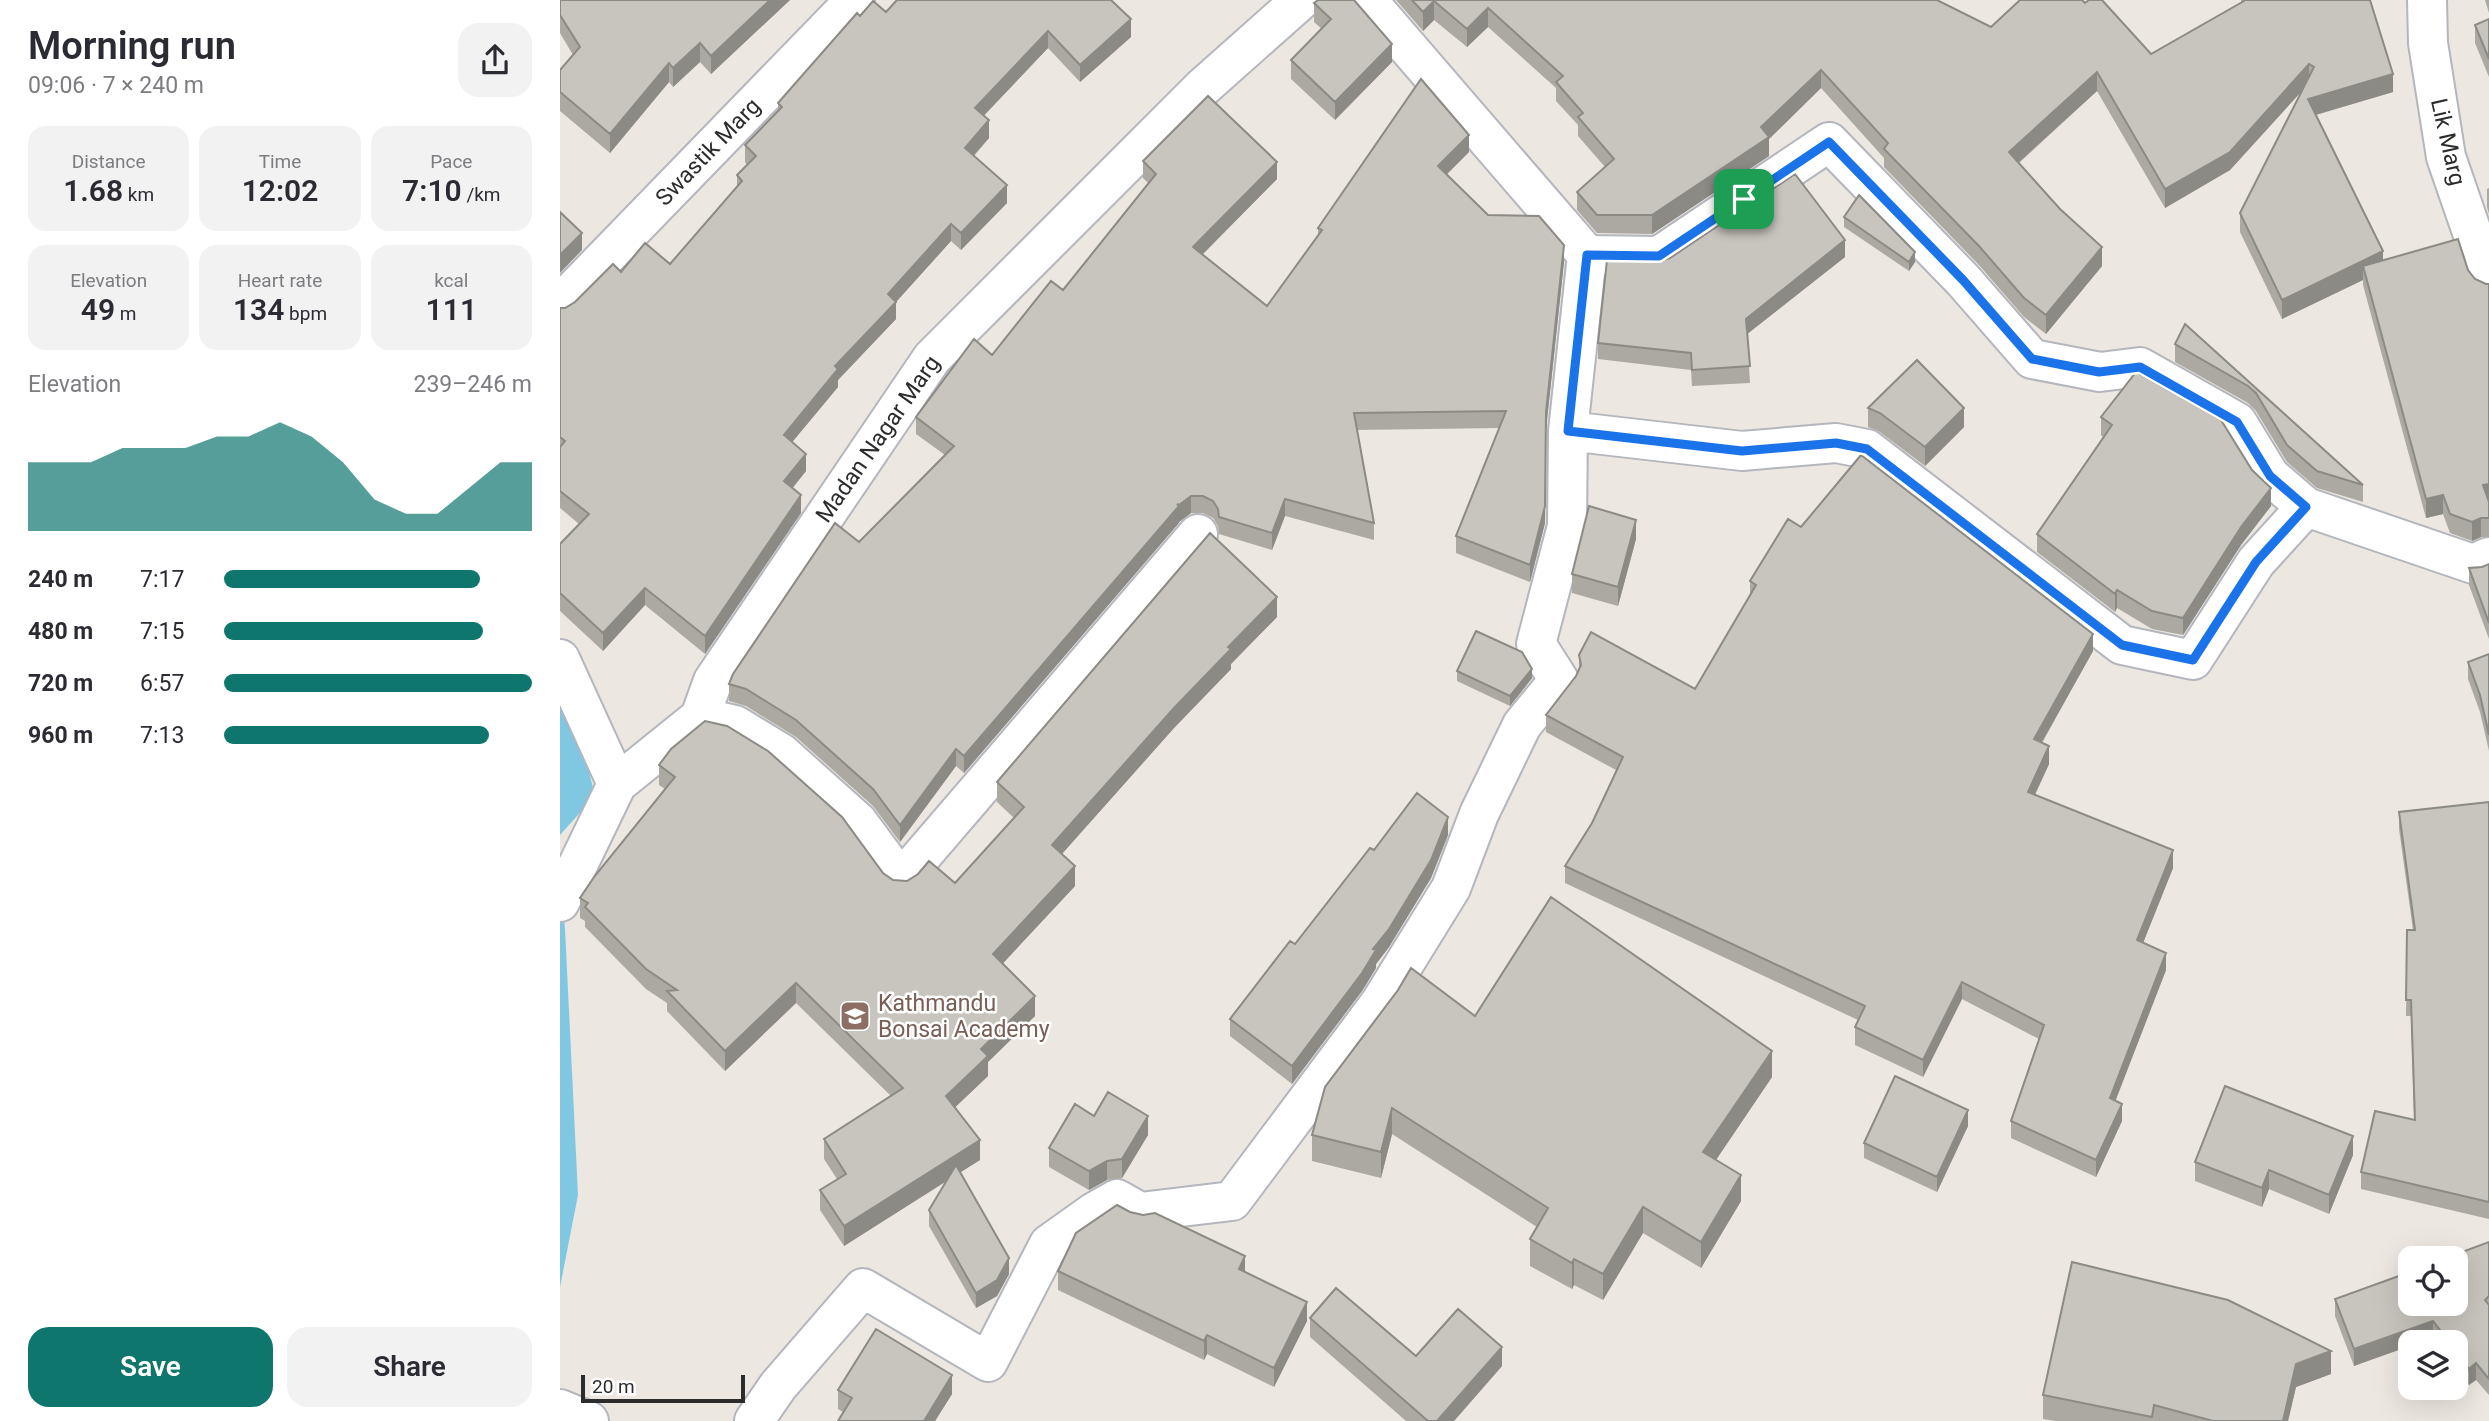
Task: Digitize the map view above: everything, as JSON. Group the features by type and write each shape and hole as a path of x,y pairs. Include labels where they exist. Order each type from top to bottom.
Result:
{"street":[{"name":"Swastik Marg","path":"560,304 855,0"},
{"name":"Madan Nagar Marg","path":"700,717 713,681 932,358 1202,88 1301,0"},
{"path":"754,1421 778,1386 863,1288 988,1362 1049,1244 1094,1212 1117,1199 1140,1212 1232,1201 1380,1003 1451,888 1479,814 1522,725 1559,680 1536,644 1567,526 1568,431 1587,255 1367,0"},
{"name":"Lik Marg","path":"2427,0 2428,43 2446,158 2489,281"},
{"path":"1587,255 1659,256 1829,142 1963,280 2032,359 2099,372 2140,367 2237,422 2270,476 2306,507 2473,565 2489,557"},
{"path":"1568,431 1742,451 1836,443 1867,449 2122,645 2193,660 2256,562 2306,507"},
{"path":"563,896 617,784 700,717 735,725 781,753 858,822 901,880 1198,534"},
{"path":"560,659 617,784"},
{"path":"560,1409 589,1421"}],"water":[{"path":"560,687 579,731 595,796 560,835"},
{"path":"560,880 565,929 578,1195 560,1287"}],"building":[{"path":"560,0 770,0 711,56 700,43 673,68 669,63 610,134 560,92 560,70 580,47 560,15"},
{"path":"897,0 1111,0 1131,19 1080,65 1048,31 975,108 989,120 965,148 1007,185 961,233 951,224 888,294 896,302 835,366 838,369 784,435 806,454 784,481 801,495 705,636 645,588 603,633 560,593 560,544 589,514 560,491 560,447 565,441 560,437 560,308 575,302 613,264 621,272 645,243 670,264 742,181 737,175 756,156 745,145 782,107 778,103 857,13 860,16 873,1 886,12"},
{"path":"1318,0 1354,0 1392,44 1335,102 1291,60 1331,19 1314,3"},
{"path":"1412,0 1937,0 1991,27 2020,0 2082,0 2085,3 2089,0 2102,0 2151,54 2244,0 2370,0 2393,74 2308,99 2383,251 2282,300 2240,213 2314,67 2309,64 2230,152 2165,189 2097,72 2009,152 2060,209 2102,247 2046,315 2024,298 1979,246 1884,149 1888,143 1821,70 1761,127 1769,137 1652,215 1597,215 1577,192 1614,159 1578,117 1583,113 1556,82 1563,76 1488,8 1467,29 1434,1 1423,12"},
{"path":"2489,19 2489,59 2475,25"},
{"path":"1421,79 1469,135 1438,166 1488,215 1539,216 1564,245 1546,412 1545,506 1530,565 1456,536 1506,411 1354,413 1374,523 1285,499 1272,533 1219,517 1213,501 1203,496 1191,496 1177,504 1179,506 964,756 956,749 900,825 873,789 796,720 746,689 729,684 733,674 835,523 859,542 954,446 916,417 974,339 992,355 1051,281 1063,290 1156,174 1143,161 1208,96 1277,162 1193,247 1267,306 1322,230 1318,228"},
{"path":"1795,174 1845,240 1746,319 1750,366 1692,370 1691,353 1598,343 1607,260 1659,261 1670,258"},
{"path":"1859,195 1915,252 1909,262 1844,217"},
{"path":"560,212 582,233 560,255"},
{"path":"2458,239 2468,270 2475,279 2489,284 2489,484 2483,485 2489,502 2489,518 2472,522 2450,514 2443,495 2426,499 2363,266"},
{"path":"2185,324 2363,485 2317,471 2287,445 2256,393 2175,344"},
{"path":"1917,360 1964,408 1925,447 1880,413 1868,408"},
{"path":"2136,372 2221,420 2252,470 2271,488 2241,527 2183,618 2152,611 2117,590 2115,594 2037,534 2112,425 2101,417"},
{"path":"1861,455 2093,634 2034,739 2049,746 2028,792 2173,850 2137,940 2166,953 2110,1098 2122,1104 2096,1160 2011,1121 2044,1025 1962,982 1923,1060 1855,1027 1865,1006 1565,866 1592,823 1623,757 1546,715 1576,676 1581,665 1579,655 1591,632 1695,689 1756,585 1750,581 1788,519 1801,527"},
{"path":"1589,506 1636,520 1618,587 1572,574"},
{"path":"1210,533 1277,597 1228,647 1231,649 1174,708 1052,845 1075,866 993,954 1035,996 981,1049 988,1056 946,1096 980,1140 844,1226 820,1190 846,1174 824,1139 903,1088 796,983 725,1051 667,991 677,990 646,969 585,907 588,903 580,898 675,777 659,765 671,749 705,721 727,726 768,751 842,817 883,873 893,880 907,881 918,874 929,861 955,883 1024,807 997,782"},
{"path":"2489,564 2489,623 2469,568"},
{"path":"1476,631 1522,652 1532,669 1510,696 1457,671"},
{"path":"2489,654 2489,735 2480,695 2468,662"},
{"path":"1417,793 1448,817 1431,860 1389,929 1373,949 1376,950 1362,973 1292,1066 1230,1019 1290,941 1295,944 1370,848 1374,850"},
{"path":"2489,802 2489,1202 2361,1172 2375,1111 2415,1120 2411,1000 2406,1000 2407,930 2415,930 2399,812"},
{"path":"1551,897 1772,1051 1703,1152 1741,1175 1701,1242 1643,1207 1603,1274 1574,1259 1572,1263 1530,1239 1548,1208 1392,1108 1381,1152 1312,1135 1325,1087 1398,990 1411,968 1475,1016"},
{"path":"1895,1076 1968,1110 1937,1177 1864,1143"},
{"path":"2225,1086 2353,1136 2329,1195 2269,1170 2262,1188 2195,1162"},
{"path":"1108,1092 1148,1116 1122,1159 1107,1161 1089,1171 1049,1148 1075,1104 1094,1116"},
{"path":"956,1165 1009,1258 997,1280 976,1293 929,1210"},
{"path":"1117,1205 1143,1215 1155,1213 1245,1256 1239,1269 1307,1302 1274,1368 1207,1335 1204,1341 1058,1271 1076,1233"},
{"path":"2489,1242 2489,1296 2485,1300 2489,1305 2489,1379 2476,1363 2468,1368 2468,1330 2440,1330 2433,1321 2408,1330 2398,1330 2398,1333 2354,1349 2335,1299 2398,1276 2398,1316 2468,1316 2468,1250"},
{"path":"2072,1262 2228,1300 2331,1351 2296,1364 2283,1421 2213,1421 2154,1405 2152,1417 2043,1395"},
{"path":"1336,1288 1416,1356 1458,1309 1502,1347 1437,1421 1428,1421 1310,1318"},
{"path":"876,1329 952,1375 924,1421 838,1421 852,1398 838,1390"}],"place":[{"name":"Kathmandu Bonsai Academy","path":"855,1016"}],"route":[{"path":"1829,142 1963,280 2032,359 2099,372 2140,367 2237,422 2270,476 2306,507 2256,562 2193,660 2122,645 1867,449 1836,443 1742,451 1568,431 1587,255 1659,256 1744,199 1829,142"}]}
